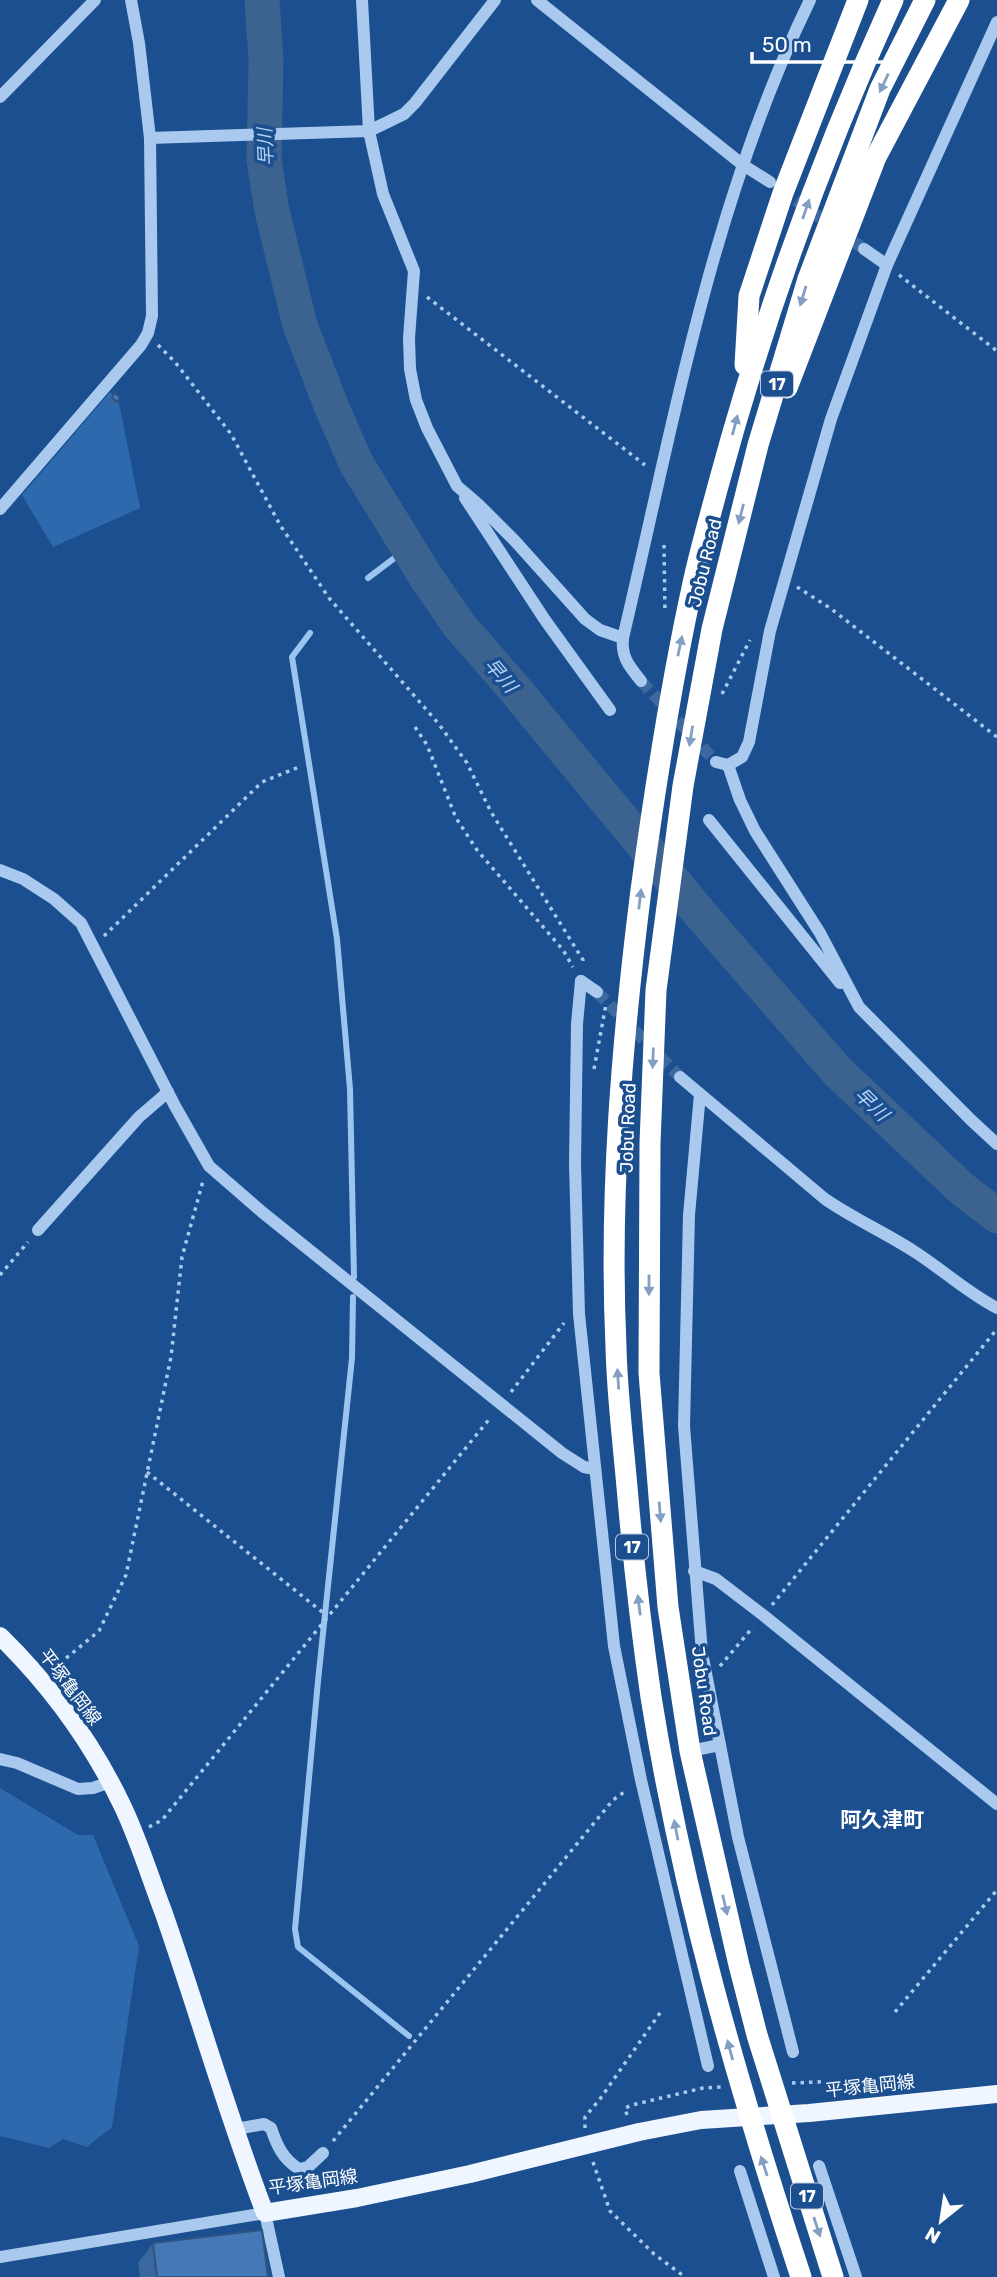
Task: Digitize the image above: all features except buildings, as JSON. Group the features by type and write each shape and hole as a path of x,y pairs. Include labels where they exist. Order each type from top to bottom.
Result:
{"highway":[{"path":"744,392 749,296 783,193 858,0"},
{"name":"Jobu Road","path":"801,2277 748,2116 708,1971 681,1852 651,1696 633,1554 615,1348 614,1238 619,1112 631,967 658,761 693,582 744,392 814,184 892,0"},
{"name":"Jobu Road","path":"833,2277 781,2116 738,1965 690,1751 668,1607 649,1373 650,1143 656,990 683,786 712,629 758,445 808,279 880,89 925,0"},
{"path":"758,445 794,375 827,281 876,157 958,0"}],"main road":[{"name":"平塚亀岡線","path":"0,1636 40,1679 73,1721 110,1782 135,1834 265,2213 357,2198 470,2174 639,2132 701,2120 781,2116 997,2094"}],"street":[{"path":"0,97 95,0"},
{"path":"2,503 141,345 148,333 152,316 156,138 131,0"},
{"path":"362,0 369,131 383,194 414,271 409,338 410,369 416,400 427,428 457,486 545,620 610,710"},
{"path":"156,138 369,131 404,114 415,103 495,0"},
{"path":"537,0 743,165 770,182"},
{"path":"641,681 628,666 622,652 623,638 696,317 743,165 791,39 810,0"},
{"path":"859,1007 820,933 755,831 722,764 742,757 749,742 770,631 784,579 831,419 887,265 997,22"},
{"path":"864,248 887,265"},
{"path":"457,486 478,503 515,541 585,619 600,629 623,638"},
{"path":"709,820 859,1007 997,1143"},
{"path":"0,870 23,879 81,923 168,1093 209,1166 262,1212 562,1453 584,1467 594,1469"},
{"path":"597,992 581,981 577,1024 575,1163 579,1314 594,1469 614,1646 641,1780 708,2066"},
{"path":"680,1077 825,1199 914,1251 997,1308"},
{"path":"38,1230 139,1117 168,1093"},
{"path":"700,1094 689,1215 684,1426 694,1571 706,1674 738,1837 793,2052"},
{"path":"694,1571 716,1579 763,1615 997,1804"},
{"path":"690,1751 720,1745"},
{"path":"0,1759 17,1763 78,1789 93,1788 110,1782"},
{"path":"685,1974 708,1971"},
{"path":"236,2129 264,2124 271,2128 283,2156 299,2169 308,2167 323,2153"},
{"path":"819,2166 856,2277"},
{"path":"740,2171 774,2277"},
{"path":"0,2257 265,2213 279,2277"}],"path":[{"path":"887,265 997,351"},
{"path":"412,291 429,298 635,459 659,473"},
{"path":"148,333 175,362 231,434 280,525 330,598 438,723 467,763 491,812 583,960 581,981"},
{"path":"664,545 665,622"},
{"path":"784,579 830,608 997,737"},
{"path":"716,704 750,640"},
{"path":"415,727 427,745 456,818 477,850 563,950 581,981"},
{"path":"93,942 103,936 262,782 299,767"},
{"path":"40,1679 99,1631 126,1575 171,1357 182,1258 209,1166"},
{"path":"0,1275 38,1230"},
{"path":"135,1834 162,1820 326,1616 502,1404 566,1321 579,1314"},
{"path":"706,1674 719,1668 997,1329"},
{"path":"148,1472 326,1616"},
{"path":"323,2153 613,1800 641,1780"},
{"path":"895,2012 997,1890"},
{"path":"816,2082 893,2079 894,2089"},
{"path":"627,2115 625,2108 632,2105 703,2088"}],"shaded area":[{"path":"110,392 118,398 140,508 53,547 22,495"},
{"path":"0,1788 78,1835 93,1835 139,1946 112,2127 87,2147 63,2139 49,2148 0,2136"}],"waterway":[{"name":"早川","path":"262,0 266,60 264,160 272,211 300,325 356,463 459,625 702,916 837,1071 961,1188 997,1216"},
{"path":"368,578 409,547"},
{"path":"310,633 292,657 337,939 350,1089 354,1277"},
{"path":"353,1297 352,1358 295,1929 298,1947 409,2036"}],"tunnel":[{"path":"781,190 864,249"},
{"path":"641,681 716,762"},
{"path":"597,992 680,1077"}],"district":[{"name":"阿久津町","path":"882,1820"}]}
